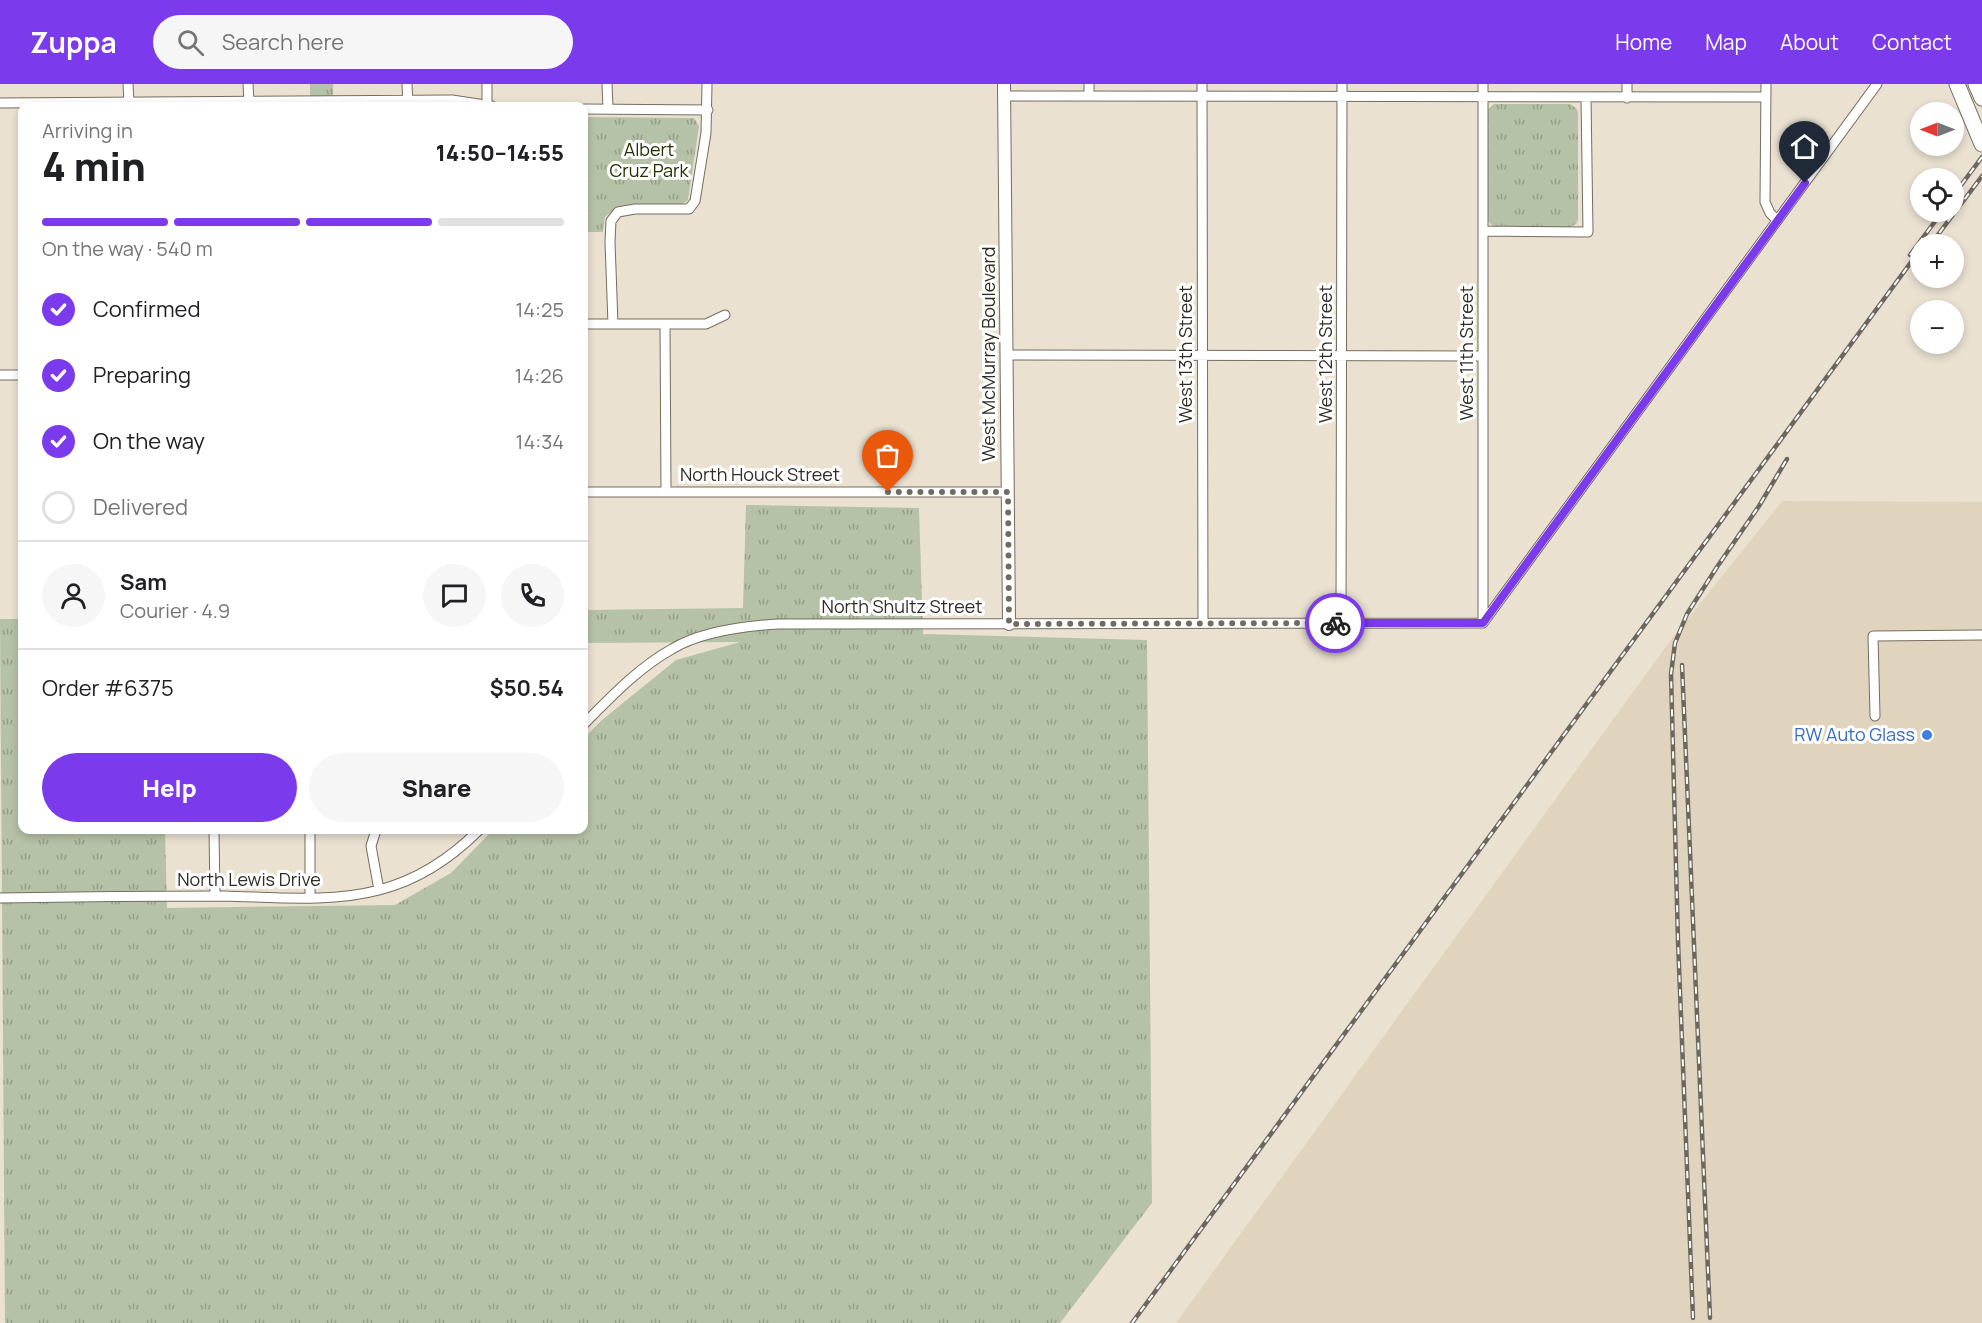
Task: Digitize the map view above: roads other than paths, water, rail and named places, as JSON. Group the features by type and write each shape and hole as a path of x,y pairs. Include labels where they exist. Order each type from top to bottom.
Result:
{"main road":[{"path":"1957,84 1982,144"},
{"path":"1976,84 1982,98"}],"street":[{"path":"128,84 129,102"},
{"path":"248,84 249,102"},
{"path":"407,84 408,102"},
{"path":"487,84 489,102"},
{"path":"608,84 608,108"},
{"path":"613,324 611,220 618,212 634,209 689,209 695,201 706,133 707,84"},
{"path":"1089,84 1089,96"},
{"name":"West 13th Street","path":"1202,84 1203,623"},
{"name":"West 12th Street","path":"1341,623 1342,84"},
{"name":"West 11th Street","path":"1483,84 1483,623"},
{"path":"1627,84 1627,98"},
{"path":"1766,84 1765,202 1770,213 1778,220"},
{"path":"1483,623 1876,84"},
{"path":"1004,90 1089,96 1766,98"},
{"name":"West McMurray Boulevard","path":"1004,90 1009,624"},
{"path":"1484,231 1588,232 1586,97"},
{"path":"430,102 452,100 464,102"},
{"path":"0,103 18,103"},
{"path":"588,109 708,110"},
{"path":"588,324 706,324 725,315"},
{"path":"665,324 666,492"},
{"path":"1008,355 1483,356"},
{"path":"0,375 18,375"},
{"name":"North Houck Street","path":"588,492 1008,492"},
{"name":"North Shultz Street","path":"588,720 627,681 674,648 717,632 751,626 779,624 1483,623"},
{"path":"1875,716 1872,636 1982,635"},
{"path":"214,834 214,896"},
{"path":"310,834 310,897"},
{"path":"374,834 370,846 379,890"},
{"name":"North Lewis Drive","path":"0,898 346,897 379,890 409,880 438,865 473,834"}],"railway":[{"path":"1964,181 1982,157"},
{"path":"1938,234 1982,176"},
{"path":"1926,234 1935,222"},
{"path":"1132,1323 1910,264"},
{"path":"1693,1318 1678,941 1671,674 1675,643 1687,614 1759,506 1787,459"},
{"path":"1682,665 1710,1318"}],"place":[{"name":"RW Auto Glass","path":"1927,735"}],"park label":[{"name":"Albert Cruz Park","path":"649,160"}]}
